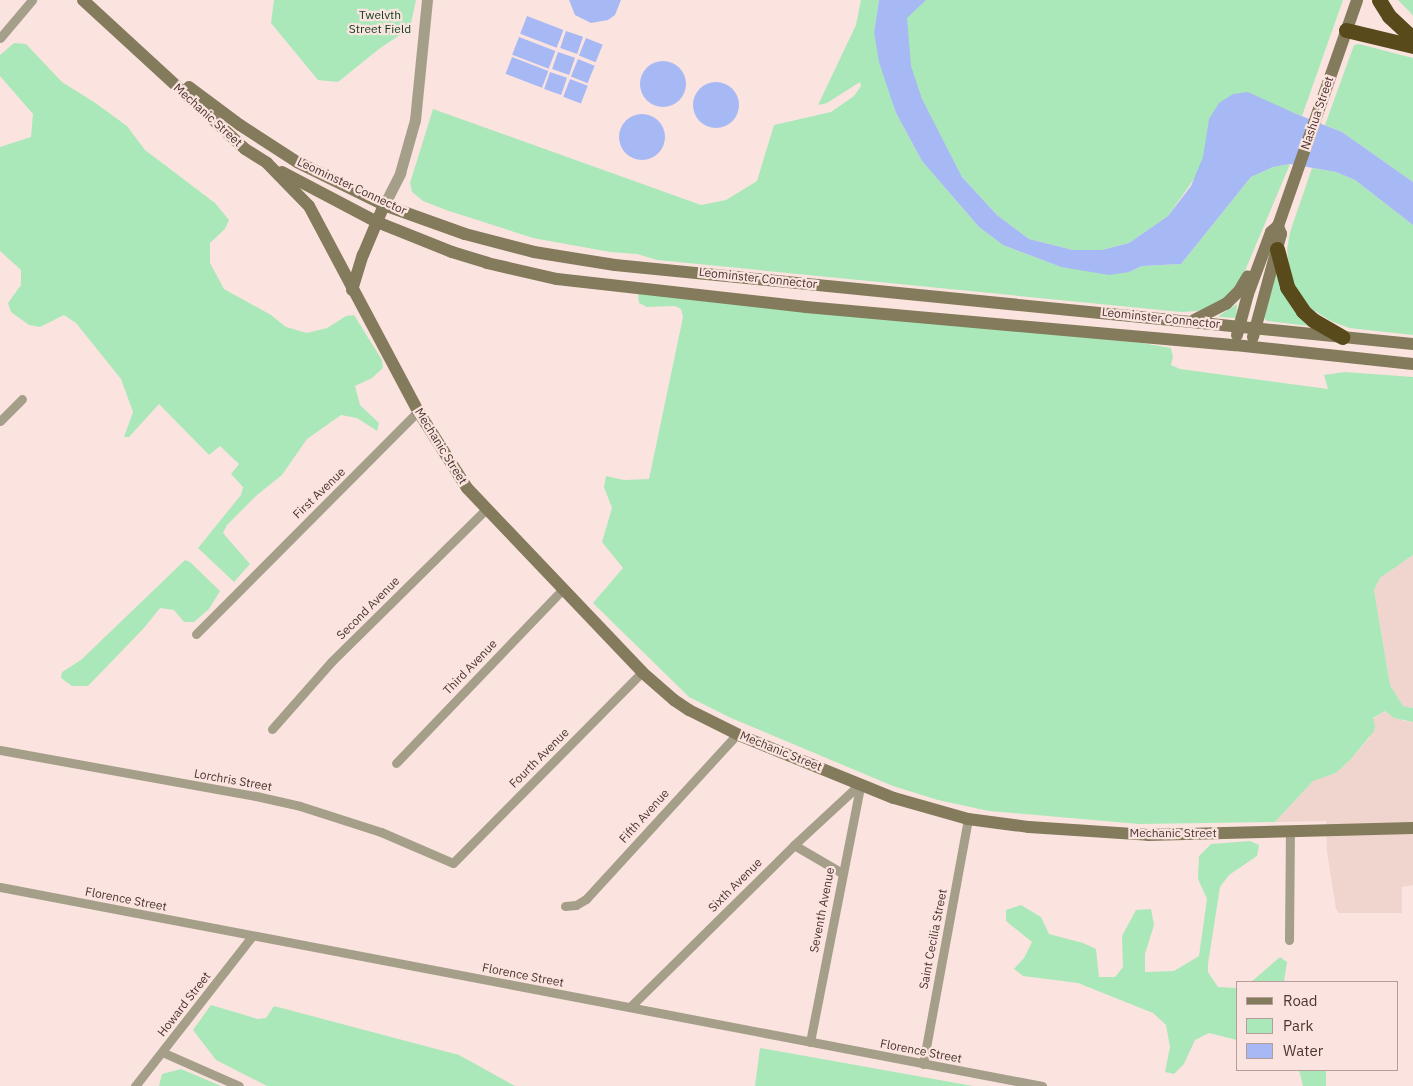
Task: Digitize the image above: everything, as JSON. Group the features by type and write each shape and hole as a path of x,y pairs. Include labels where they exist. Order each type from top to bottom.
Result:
{"highway":[{"path":"1379,0 1388,16 1413,38"},
{"path":"1346,30 1413,46"},
{"path":"1277,249 1287,287 1303,311 1313,320 1343,337"}],"main road":[{"name":"Mechanic Street","path":"83,0 246,149 267,163 316,217 352,290 451,467 485,510 642,672 674,700 689,710 737,734 894,798 968,819 1029,827 1148,835 1413,828"},
{"name":"Nashua Street","path":"1235,345 1248,294 1289,194 1357,0"},
{"name":"Leominster Connector","path":"150,60 164,67 240,125 297,162 384,205 472,236 569,259 1413,344"},
{"name":"Leominster Connector","path":"267,163 296,181 377,222 488,263 586,283 806,307 1251,346 1413,364"},
{"path":"352,290 363,255 384,205"},
{"path":"1190,321 1219,309 1233,298 1244,283 1261,244 1274,229"},
{"name":"Nashua Street","path":"1251,346 1281,234 1274,229"}],"street":[{"path":"0,38 32,0"},
{"path":"384,205 400,172 415,120 427,0"},
{"path":"0,421 22,399"},
{"name":"First Avenue","path":"196,634 418,411"},
{"name":"Second Avenue","path":"272,728 332,662 485,510"},
{"name":"Third Avenue","path":"396,763 563,589"},
{"name":"Fourth Avenue","path":"453,862 642,672"},
{"name":"Fifth Avenue","path":"565,906 586,899 737,734"},
{"name":"Lorchris Street","path":"0,750 256,796 300,806 363,826 453,862"},
{"name":"Sixth Avenue","path":"630,1007 794,845 861,783"},
{"name":"Seventh Avenue","path":"810,1042 861,783"},
{"name":"Saint Cecilia Street","path":"923,1064 968,819"},
{"path":"1288,940 1290,831"},
{"path":"794,845 842,873"},
{"name":"Florence Street","path":"0,888 1042,1086"},
{"name":"Howard Street","path":"135,1086 252,936"},
{"path":"162,1052 239,1086"}],"shaded area":[{"path":"1413,555 1413,708 1403,706 1390,685 1374,590 1380,578"},
{"path":"1385,711 1404,721 1413,722 1413,885 1402,887 1402,913 1339,913 1336,909 1327,852 1326,821 1275,822 1313,781 1336,773 1351,759 1369,738 1373,719"}],"green space":[{"name":"Twelvth Street Field","path":"274,0 416,0 410,28 379,49 338,82 318,80 271,23"},
{"path":"861,0 879,0 874,32 896,113 922,161 979,227 1003,245 1061,267 1129,272 1142,266 1181,264 1251,177 1273,167 1290,164 1242,278 1225,298 1213,306 1197,311 1181,312 657,260 637,254 610,252 533,238 446,210 423,201 412,192 410,183 433,109 701,205 726,200 757,181 774,125 831,112 854,96 861,86 860,82 827,103 818,105 856,25"},
{"path":"898,0 1343,0 1302,116 1294,113 1194,179 1168,216 1129,243 1102,250 1073,250 1029,239 997,215 962,177 938,131 917,108"},
{"path":"1398,0 1413,0 1413,16 1410,12"},
{"path":"14,43 26,44 62,82 127,126 145,150 215,203 229,220 225,229 210,243 210,263 224,289 271,315 286,327 307,333 327,328 346,316 354,315 382,360 383,368 372,378 355,386 360,405 379,423 377,431 357,418 341,415 307,439 282,475 257,495 227,525 223,533 250,564 234,582 198,548 241,495 243,487 231,474 239,464 220,446 209,455 159,404 129,437 124,437 133,412 121,379 76,323 64,315 40,327 29,325 11,312 8,303 21,285 21,270 0,251 0,147 31,137 33,114 0,76 0,55"},
{"path":"1359,44 1413,58 1413,182 1342,132 1325,125 1354,45"},
{"path":"1312,168 1336,172 1355,180 1413,225 1413,335 1349,328 1331,321 1313,310 1299,295 1290,274 1287,250 1290,232"},
{"path":"1276,272 1309,323 1308,326 1267,321 1264,318"},
{"path":"638,293 1142,343 1171,348 1173,357 1171,365 1180,369 1328,389 1324,375 1345,372 1413,377 1413,555 1380,578 1374,590 1390,685 1403,706 1413,708 1413,722 1394,718 1385,711 1373,718 1374,731 1351,759 1336,773 1313,781 1275,822 1139,824 989,811 938,800 893,786 731,718 689,697 593,603 623,568 602,542 612,508 604,487 606,476 624,480 649,479 683,317 681,309 675,306 647,307 639,303"},
{"path":"1237,304 1236,318 1219,317 1220,315"},
{"path":"185,560 190,562 220,591 209,609 194,622 184,622 174,610 160,608 144,628 88,686 72,686 61,678 62,672 81,660"},
{"path":"1250,841 1259,845 1257,856 1229,875 1220,887 1208,964 1208,972 1218,987 1236,988 1236,1040 1209,1033 1195,1040 1184,1064 1174,1074 1165,1072 1170,1047 1166,1025 1153,1013 1078,983 1023,976 1014,969 1024,958 1032,942 1006,921 1006,910 1021,905 1041,917 1049,934 1083,943 1096,949 1099,977 1115,977 1123,967 1122,936 1136,910 1151,909 1154,925 1145,954 1145,972 1174,971 1199,956 1207,899 1198,879 1199,856 1211,844"},
{"path":"1280,957 1287,962 1284,981 1252,981"},
{"path":"211,1005 258,1019 266,1018 274,1006 459,1055 515,1086 267,1086 216,1060 193,1030"},
{"path":"760,1048 973,1086 755,1086"},
{"path":"181,1069 221,1086 159,1086 162,1074"},
{"path":"1299,1071 1326,1071 1326,1086 1303,1086"}],"water":[{"path":"569,0 621,0 615,15 608,20 591,23 575,15"},
{"path":"879,0 926,0 907,18 911,66 922,99 962,177 997,215 1029,239 1073,250 1102,250 1129,243 1168,216 1191,186 1203,157 1209,119 1219,103 1233,94 1248,92 1342,132 1413,182 1413,225 1355,180 1336,172 1290,164 1273,167 1251,177 1181,264 1142,266 1129,272 1109,275 1061,267 1003,245 979,227 922,161 896,113 879,62 874,32"},
{"path":"527,16 563,30 557,48 520,34"},
{"path":"566,31 583,37 577,54 560,48"},
{"path":"519,37 555,51 549,69 512,55"},
{"path":"586,38 603,45 596,62 579,56"},
{"path":"558,52 575,58 569,75 552,69"},
{"path":"512,57 548,71 542,88 506,74"},
{"path":"578,59 595,66 588,83 571,77"},
{"path":"663,61 676,65 682,71 686,84 682,97 676,103 663,107 650,103 644,97 640,84 644,71 650,65"},
{"path":"550,72 567,78 561,95 544,89"},
{"path":"570,79 588,86 581,104 563,97"},
{"path":"716,82 729,86 735,92 739,105 735,118 729,124 716,128 703,124 697,118 693,105 697,92 703,86"},
{"path":"642,114 655,118 661,124 665,137 661,150 655,156 642,160 629,156 623,150 619,137 623,124 629,118"}]}
